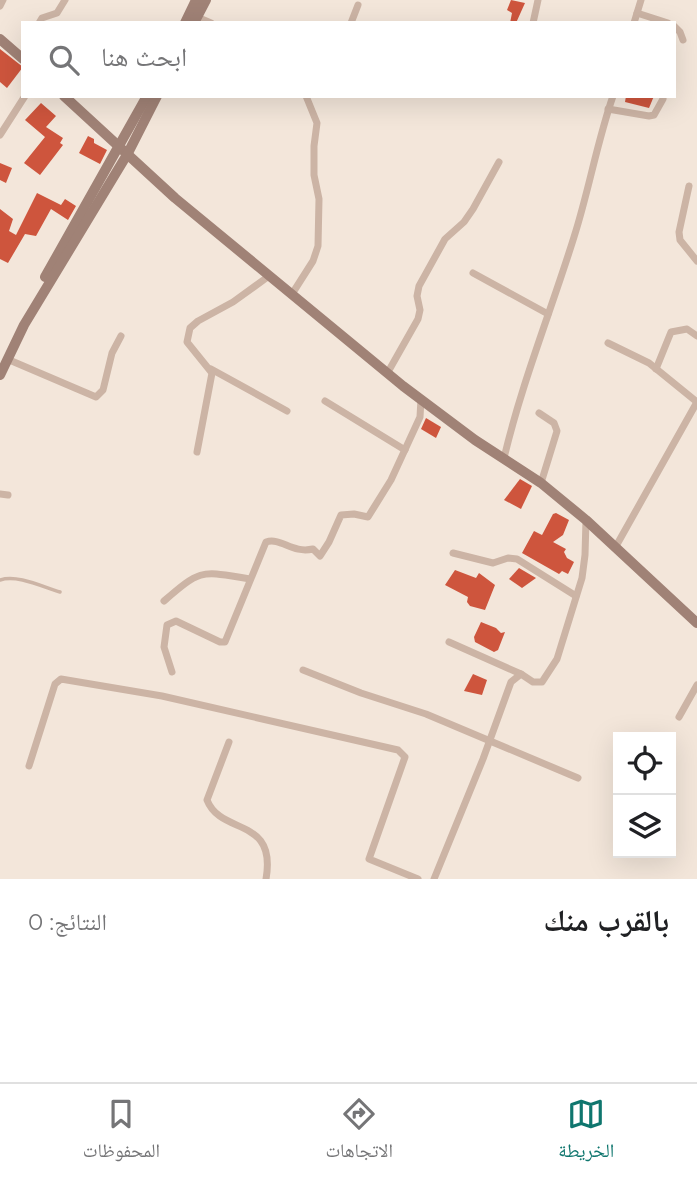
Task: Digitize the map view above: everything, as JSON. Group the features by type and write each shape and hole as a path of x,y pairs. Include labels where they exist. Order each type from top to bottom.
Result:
{"street":[{"path":"0,6 3,0"},
{"path":"41,21 57,13 65,0"},
{"path":"186,21 196,0"},
{"path":"196,20 206,0"},
{"path":"533,21 538,0"},
{"path":"635,21 641,0"},
{"path":"352,21 358,5"},
{"path":"637,13 662,21"},
{"path":"676,28 683,40"},
{"path":"0,39 21,54"},
{"path":"0,135 24,98"},
{"path":"66,98 175,198 421,399 475,440 541,483 586,520 697,623"},
{"path":"124,150 146,98"},
{"path":"0,375 3,358 21,323 156,98"},
{"path":"292,294 307,272 318,246 319,200 314,174 317,123 307,98"},
{"path":"504,458 517,404 579,223 612,98"},
{"path":"608,109 649,117 654,115 663,99"},
{"path":"388,372 418,319 419,286 445,239 464,222 499,162"},
{"path":"689,186 679,232 680,240 697,261"},
{"path":"473,273 548,314"},
{"path":"269,275 257,286 198,321 190,328 187,342 210,368 287,411"},
{"path":"656,369 671,332 687,328 697,336"},
{"path":"3,358 96,397 103,390 112,353 121,336"},
{"path":"608,343 656,369 697,402 615,548"},
{"path":"197,452 212,381 210,368"},
{"path":"172,672 164,647 167,625 176,621 224,642 268,540 295,550 313,549 320,556 341,515 368,517 381,499 420,417 421,399"},
{"path":"325,401 405,450"},
{"path":"538,413 554,423 557,431 541,483"},
{"path":"449,642 533,682 542,682 549,676 582,578 586,555 586,520"},
{"path":"453,553 482,562 517,559 576,596"},
{"path":"164,601 191,577 209,573 250,579"},
{"path":"303,670 361,693 426,714 578,778"},
{"path":"434,879 508,687 513,679 521,674"},
{"path":"29,766 55,684 61,678 163,696 398,750 405,757 369,859 418,879"},
{"path":"679,717 697,685"},
{"path":"229,743 209,791 208,804 216,813 250,831 267,849 265,879"}],"lane":[{"path":"0,580 20,580 60,592"}],"building":[{"path":"511,0 525,3 517,21 510,21 512,13 507,10"},
{"path":"0,49 21,65 21,70 7,88 0,82"},
{"path":"626,98 653,98 649,108 625,102"},
{"path":"41,103 56,116 46,127 63,138 60,143 63,145 40,175 24,163 45,137 25,120"},
{"path":"88,136 107,150 100,164 79,153"},
{"path":"0,163 12,168 6,183 0,180"},
{"path":"37,193 61,205 65,199 76,206 68,220 51,209 36,236 25,234 8,263 0,259 0,209 13,219 9,231 16,235"},
{"path":"426,418 441,427 436,438 421,429"},
{"path":"520,479 532,486 521,509 504,500"},
{"path":"556,513 569,520 563,535 553,542 566,549 564,552 567,558 574,562 568,574 562,571 559,574 522,553 534,531 542,535"},
{"path":"519,568 536,578 522,588 509,579"},
{"path":"455,570 476,578 479,573 495,585 485,610 470,606 468,597 445,585"},
{"path":"481,622 501,633 505,632 498,650 494,652 475,642 474,637"},
{"path":"473,674 487,680 482,695 464,691"}]}
